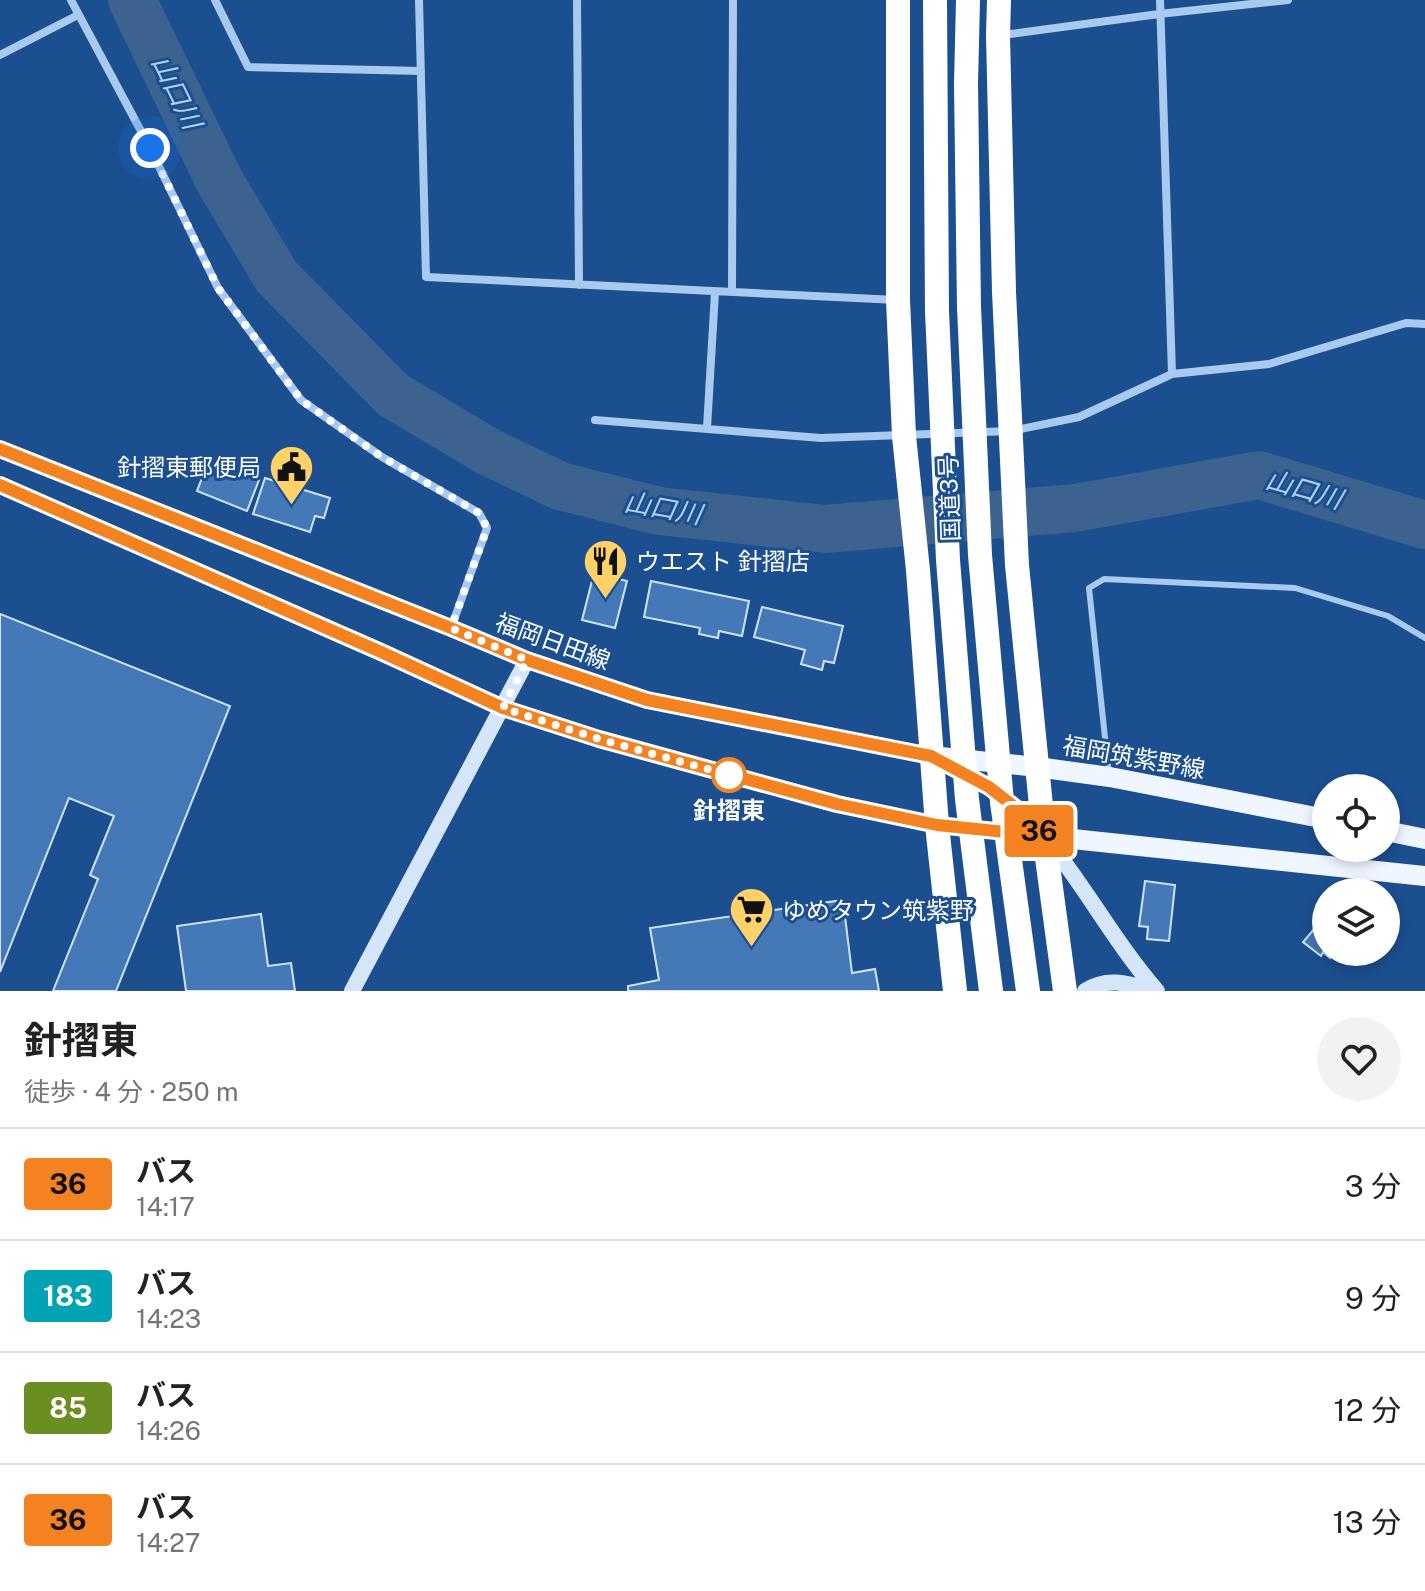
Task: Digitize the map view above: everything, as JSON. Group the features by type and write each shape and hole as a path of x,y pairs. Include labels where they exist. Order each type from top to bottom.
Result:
{"highway":[{"path":"898,0 898,300 905,443 937,825 955,991"},
{"name":"国道3号","path":"935,0 937,311 948,560 967,799 991,991"},
{"name":"国道3号","path":"968,0 969,307 980,555 1002,802 1028,991"},
{"path":"999,0 1004,292 1017,565 1044,836 1065,991"}],"main road":[{"name":"福岡日田線","path":"0,449 527,660 647,700 931,756 989,787 1021,812 1044,836 1155,991"},
{"path":"0,485 503,708 599,739 837,804 937,825 1423,878"},
{"path":"352,991 527,660"},
{"name":"福岡筑紫野線","path":"931,756 1110,777 1312,816"},
{"path":"1400,834 1425,839"},
{"path":"1085,991 1111,981 1155,991"}],"street":[{"path":"71,0 150,148 218,288 301,400 382,457 479,513 487,528 451,628"},
{"path":"215,0 248,67 421,71"},
{"path":"419,0 426,277 898,300"},
{"path":"577,0 579,285"},
{"path":"732,292 733,0"},
{"path":"1160,0 1172,374"},
{"path":"998,36 1288,0"},
{"path":"0,55 78,15"},
{"path":"707,428 715,292"},
{"path":"595,420 905,443 1011,441 1079,417 1172,374 1269,364 1406,323 1425,324"}],"lane":[{"path":"1110,777 1089,588 1104,579 1295,588 1388,616 1425,638"}],"building":[{"path":"209,460 259,480 247,511 197,491"},
{"name":"針摺東郵便局","path":"265,478 330,498 324,518 315,516 310,532 253,514"},
{"name":"ウエスト 針摺店","path":"594,573 627,581 615,628 582,620"},
{"path":"651,581 749,601 742,636 719,631 718,638 699,634 700,628 644,617"},
{"path":"762,607 843,626 834,663 824,661 822,670 801,664 805,650 754,637"},
{"path":"0,614 230,706 116,991 53,991 98,879 90,875 114,816 69,798 0,972"},
{"path":"1145,881 1175,885 1169,941 1147,939 1148,927 1139,926"},
{"name":"ゆめタウン筑紫野","path":"843,900 852,973 875,969 879,991 628,991 628,986 659,980 650,928"},
{"path":"261,914 268,966 291,963 295,991 186,991 177,926"},
{"path":"1312,932 1312,949 1303,942"}],"waterway":[{"name":"山口川","path":"132,0 219,180 276,276 393,395 489,452 560,486 659,511 825,529 1075,508 1259,475 1425,525"}],"bus line":[{"name":"36","path":"0,449 527,660 647,700 931,756 989,787 1021,812 1044,836 937,825 837,804 599,739 503,708 0,485"}],"place":[{"name":"針摺東郵便局","path":"292,506"},
{"name":"ウエスト 針摺店","path":"605,600"},
{"name":"針摺東","path":"729,775"},
{"name":"ゆめタウン筑紫野","path":"751,949"}],"route":[{"path":"150,148 218,288 301,400 382,457 479,513 487,528 451,628 527,660 503,708 599,739 729,775"}]}
